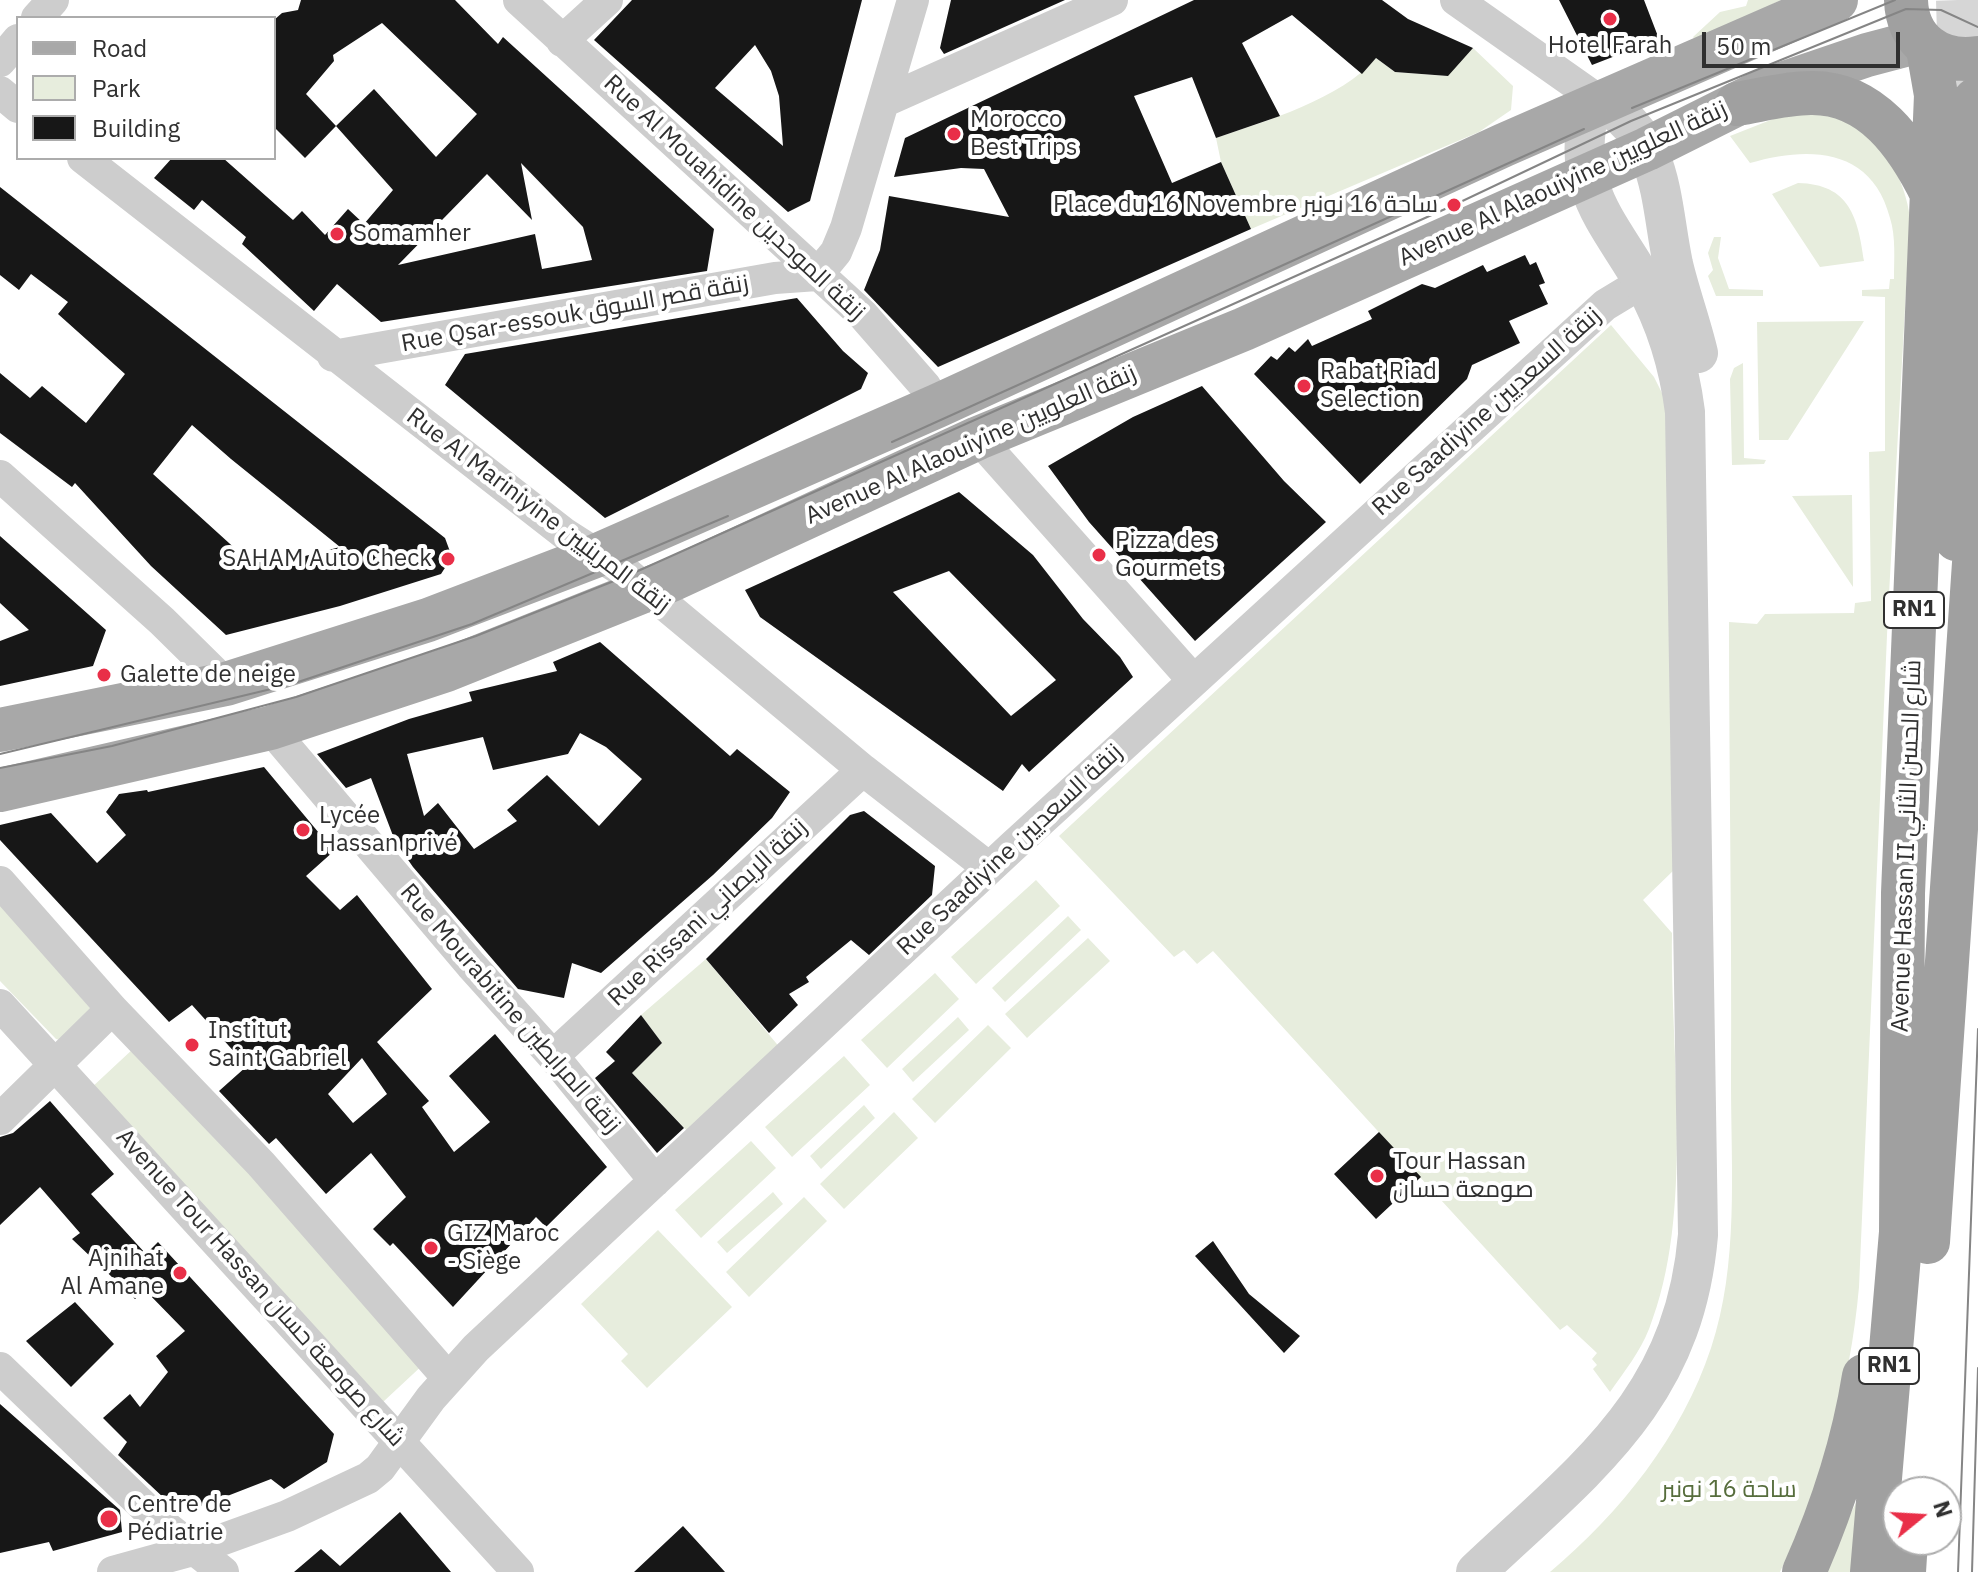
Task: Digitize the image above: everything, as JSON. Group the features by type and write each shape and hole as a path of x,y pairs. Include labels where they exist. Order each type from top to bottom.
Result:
{"highway":[{"name":"RN1","path":"1906,0 1909,21 1924,45"},
{"path":"1924,45 1954,59 1978,58"},
{"name":"Avenue Hassan II شارع الحسن الثاني","path":"1894,1476 1901,1232 1903,893 1936,95 1924,45"},
{"path":"1737,104 1812,93 1853,102 1881,120 1906,146 1932,194"},
{"path":"1903,893 1920,865 1926,833 1968,102 1943,835 1945,862 1953,887"},
{"name":"Avenue Hassan II شارع الحسن الثاني","path":"1898,1476 1915,1415 1978,504"},
{"path":"1804,1572 1842,1476 1857,1421 1877,1295 1901,1232"},
{"name":"RN1","path":"1872,1572 1882,1536"}],"main road":[{"name":"Avenue Al Alaouiyine زنقة العلويين","path":"0,730 226,684 428,620 598,555 937,406 1219,273 1836,0"},
{"name":"Avenue Al Alaouiyine زنقة العلويين","path":"0,790 270,728 446,670 646,590 978,438 1244,329 1647,149 1790,80 1924,45"}],"street":[{"path":"39,16 53,0"},
{"name":"Rue Al Mouahidine زنقة الموحدين","path":"519,0 863,315 925,386 937,406"},
{"path":"562,41 607,0"},
{"path":"817,275 836,252 913,0"},
{"path":"883,102 1112,0"},
{"path":"1456,0 1500,13 1596,105 1631,121 1647,149 1658,183 1674,266 1700,361 1707,411 1719,1237 1706,1315 1684,1373 1660,1416 1615,1475 1516,1572"},
{"path":"0,61 16,42"},
{"path":"0,92 16,105"},
{"path":"1476,1572 1598,1457 1643,1403 1676,1341 1695,1274 1700,1200 1685,412 1676,355 1643,282 1610,233 1585,176 1583,142 1596,105"},
{"name":"Rue Al Mariniyine زنقة المرينيين","path":"86,160 333,356 573,540 646,590 863,770 989,868"},
{"name":"Rue Qsar-essouk زنقة قصر السوق","path":"333,356 775,278 817,275"},
{"name":"Rue Saadiyine زنقة السعديين","path":"113,1572 196,1549 322,1502 355,1486 380,1468 448,1378 655,1181 989,868 1605,305 1643,282"},
{"path":"978,438 1193,680"},
{"path":"0,476 162,621 226,684"},
{"name":"Rue Mourabitine زنقة المرابطين","path":"270,728 471,965 553,1056 655,1181"},
{"name":"Rue Rissani زنقة الريصاني","path":"553,1056 863,770"},
{"path":"0,882 112,1009 261,1164 448,1378"},
{"name":"Avenue Tour Hassan شارع صومعة حسان","path":"0,1005 518,1572"},
{"path":"0,1119 112,1009"},
{"path":"0,1368 160,1522 223,1572"}],"green space":[{"path":"1748,0 1781,0 1696,41 1693,37 1720,12 1746,6"},
{"path":"1473,48 1513,86 1511,110 1479,132 1251,229 1221,162 1216,138 1323,97 1361,73 1376,58 1395,72 1447,76"},
{"name":"ساحة 16 نونبر","path":"1796,110 1840,119 1868,135 1889,159 1897,174 1910,219 1888,612 1859,1287 1849,1361 1822,1468 1780,1572 1550,1572 1601,1524 1666,1442 1699,1380 1720,1316 1732,1217 1729,622 1757,624 1765,614 1854,613 1855,603 1871,601 1869,452 1885,451 1885,297 1862,296 1862,290 1889,289 1890,279 1894,279 1893,233 1881,195 1869,177 1853,165 1815,154 1794,154 1750,163 1730,136"},
{"path":"1798,183 1829,190 1848,206 1858,231 1864,261 1820,267 1772,194"},
{"path":"1714,237 1721,237 1718,258 1729,289 1763,290 1763,296 1716,296 1708,276 1713,270 1708,253"},
{"path":"1864,321 1788,440 1759,440 1757,322"},
{"path":"1611,325 1654,377 1666,401 1674,870 1643,900 1672,933 1677,1134 1672,1236 1663,1284 1649,1329 1610,1392 1593,1369 1597,1365 1592,1359 1597,1353 1567,1325 1560,1330 1213,951 1197,964 1184,950 1174,957 1059,836"},
{"path":"1743,363 1744,458 1766,460 1764,464 1732,465 1730,379 1734,368"},
{"path":"1852,495 1853,587 1792,496"},
{"path":"1036,880 1060,906 976,984 951,957"},
{"path":"0,904 91,1009 65,1041 56,1039 0,981"},
{"path":"1068,916 1081,930 1005,1002 992,988"},
{"path":"1088,938 1110,961 1027,1038 1005,1014"},
{"path":"706,959 781,1049 689,1133 632,1073 662,1043 641,1015"},
{"path":"935,973 959,999 887,1068 861,1040"},
{"path":"958,1017 969,1030 913,1082 902,1069"},
{"path":"988,1025 1011,1048 935,1123 912,1099"},
{"path":"134,1048 427,1361 383,1402 90,1089"},
{"path":"844,1056 870,1085 792,1157 765,1127"},
{"path":"864,1105 875,1118 821,1169 810,1156"},
{"path":"894,1112 918,1138 844,1209 820,1184"},
{"path":"751,1141 776,1168 701,1238 675,1210"},
{"path":"773,1192 783,1204 727,1253 717,1242"},
{"path":"804,1197 827,1221 749,1297 726,1272"},
{"path":"658,1230 732,1307 647,1388 621,1361 628,1354 581,1304"},
{"path":"1859,1497 1854,1572 1821,1572"}],"building":[{"path":"301,0 455,0 498,44 503,37 714,229 707,271 381,322 337,284 314,311 242,244 246,237 202,200 194,210 154,178 170,160 225,160 293,220 302,211 325,235 348,209 364,224 393,190 336,126 305,158 276,129 276,18 282,13 298,10","holes":["382,23 477,114 436,157 374,89 336,126 306,94 334,61 333,55","521,163 583,227 592,260 542,269 535,234 398,265 487,174 532,220"]},
{"path":"632,0 862,0 810,201 788,212 594,40","holes":["755,45 771,71 779,96 783,146 715,88"]},
{"path":"951,0 1065,0 944,54 940,48"},
{"path":"1194,0 1382,0 1408,19 1473,48 1448,76 1395,72 1376,58 1362,74 1292,15 1242,43 1280,116 1216,138 1192,77 1134,96 1172,183 1221,162 1251,229 938,367 864,290 880,250 889,196 1009,217 984,169 961,168 894,177 905,138"},
{"name":"Hotel Farah","path":"1559,0 1644,0 1659,39 1592,65"},
{"path":"0,187 445,538 452,557 441,574 340,606 226,635 151,566 75,483 72,487 0,433 0,373 30,398 42,386 86,423 125,374 58,314 68,302 31,274 19,290 0,275","holes":["192,425 340,547 278,563 240,553 153,474"]},
{"path":"1525,255 1530,265 1536,262 1545,283 1539,285 1548,304 1509,321 1520,343 1472,365 1467,379 1360,484 1254,374 1271,356 1277,360 1289,347 1295,352 1308,339 1312,346 1372,319 1368,311 1422,284 1435,288 1483,265 1487,272"},
{"path":"797,298 843,351 868,373 861,389 605,518 445,385 465,354"},
{"path":"1202,386 1284,481 1326,522 1195,641 1089,522 1048,466 1133,417"},
{"path":"959,492 1033,555 1083,619 1120,657 1133,677 1029,772 1022,764 1003,791 760,617 745,590","holes":["949,571 1056,680 1011,716 893,592"]},
{"path":"0,536 106,630 93,666 0,686 0,641 29,630 0,603"},
{"path":"600,642 730,756 737,749 790,792 772,818 713,875 601,973 572,963 564,998 518,989 413,867 395,841 371,778 346,788 317,754 409,719 472,701 469,692 557,671 553,662","holes":["580,733 606,747 642,779 599,826 547,775 507,810 517,821 474,849 438,803 424,816 407,754 483,737 493,770 568,754"]},
{"path":"264,767 334,851 306,876 340,910 357,895 432,989 377,1042 429,1101 422,1107 454,1152 490,1122 449,1076 495,1034 607,1167 546,1227 536,1217 453,1307 393,1243 390,1246 373,1229 406,1197 371,1153 326,1194 276,1138 269,1144 219,1091 247,1066 192,1005 169,1022 0,840 0,825 51,813 97,863 126,835 106,812 119,794 148,792","holes":["362,1058 387,1094 353,1123 328,1094"]},
{"path":"864,811 935,866 932,895 869,955 851,940 806,977 809,982 789,994 798,1005 769,1033 706,959 850,815"},
{"path":"641,1015 662,1043 632,1073 684,1128 657,1153 595,1078 615,1061 606,1052"},
{"path":"50,1101 114,1174 91,1194 146,1254 158,1242 334,1434 327,1462 284,1489 271,1479 181,1514 118,1455 127,1442 103,1418 130,1394 140,1407 168,1372 156,1356 185,1331 145,1290 135,1299 72,1239 80,1233 40,1187 0,1225 0,1137 13,1133"},
{"name":"Tour Hassan صومعة حسان","path":"1379,1132 1421,1177 1376,1219 1334,1174"},
{"path":"1213,1241 1249,1294 1300,1336 1284,1353 1195,1256"},
{"path":"75,1302 114,1344 71,1387 26,1341"},
{"path":"0,1404 120,1510 122,1532 53,1551 49,1542 0,1553"},
{"path":"400,1512 451,1572 294,1572 321,1549 340,1566"},
{"path":"683,1526 725,1572 634,1572"}],"tunnel":[{"path":"1958,0 1961,103"}],"tram line":[{"path":"1632,108 1895,0"},
{"path":"0,768 112,746 296,697 476,636 629,575 1454,205 1631,121 1906,9 1941,10 1978,27"},
{"path":"892,442 1584,129"},
{"path":"0,754 292,684 472,624 728,516"},
{"path":"1958,1572 1978,1029"},
{"path":"1972,1572 1978,1368"}],"place":[{"name":"Hotel Farah","path":"1610,19"},
{"name":"Morocco Best Trips","path":"954,134"},
{"name":"Place du 16 Novembre ساحة 16 نونبر","path":"1454,205"},
{"name":"Somamher","path":"337,234"},
{"name":"Rabat Riad Selection","path":"1304,386"},
{"name":"Pizza des Gourmets","path":"1099,555"},
{"name":"SAHAM Auto Check","path":"448,559"},
{"name":"Galette de neige","path":"104,675"},
{"name":"Lycée Hassan privé","path":"303,830"},
{"name":"Institut Saint Gabriel","path":"192,1045"},
{"name":"Tour Hassan صومعة حسان","path":"1377,1176"},
{"name":"GIZ Maroc - Siège","path":"431,1248"},
{"name":"Ajnihat Al Amane","path":"180,1273"},
{"name":"Centre de Pédiatrie","path":"109,1519"}]}
